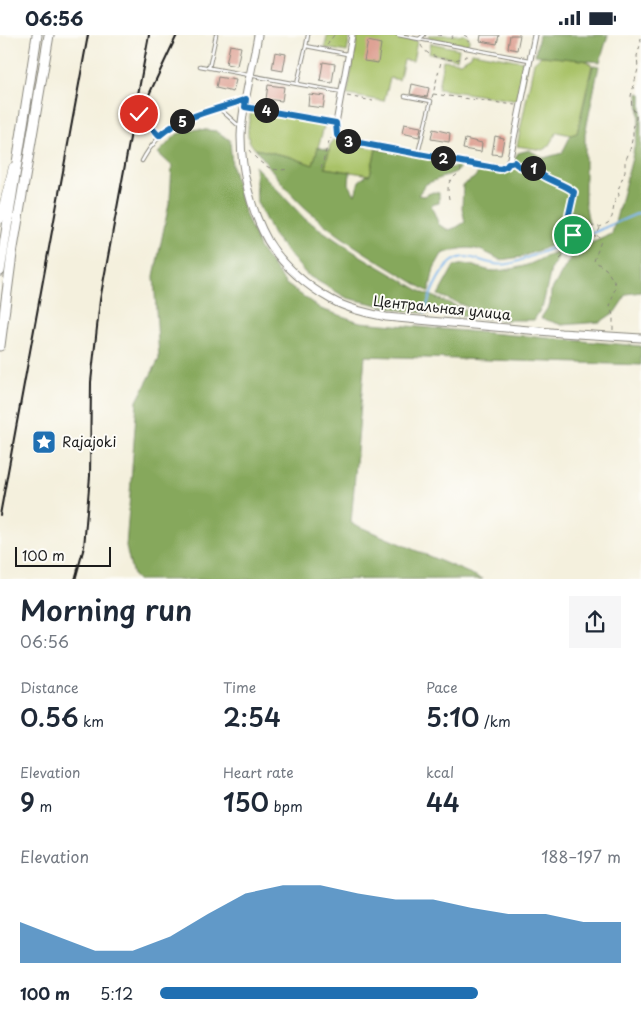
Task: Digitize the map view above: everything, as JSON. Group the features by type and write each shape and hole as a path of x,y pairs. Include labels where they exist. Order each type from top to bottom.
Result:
{"highway":[{"path":"0,271 37,35"},
{"path":"0,346 12,254 49,35"}],"main road":[{"name":"Центральная улица","path":"258,35 242,129 243,164 256,215 269,242 286,264 307,284 333,301 360,311 386,317 641,338"},
{"path":"0,219 20,136"}],"street":[{"path":"352,35 336,123 337,135 343,140 500,169 508,165 536,35"},
{"path":"246,103 336,123"}],"lane":[{"path":"209,68 216,35"},
{"path":"297,84 308,35"},
{"path":"398,35 530,60"},
{"path":"419,39 424,35"},
{"path":"306,46 349,55"},
{"path":"200,66 342,93"},
{"path":"405,96 432,101 418,153"},
{"path":"142,161 149,147 166,130 186,119 246,103"},
{"path":"220,109 242,129"}],"path":[{"path":"326,50 334,35"},
{"path":"438,35 445,36"},
{"path":"450,45 452,35"},
{"path":"464,35 469,39 466,48"},
{"path":"508,165 514,162 518,167 534,168 541,175 568,187 574,192 566,228 573,235 591,227 600,227 608,223 612,217 615,199 619,196 618,190 625,172 625,162 633,135 632,129 635,125 636,115 632,107 631,92 638,69 637,56 641,42 640,35"},
{"path":"419,39 425,53 442,58 461,60 466,57 470,49"},
{"path":"432,101 442,58"},
{"path":"342,93 373,101"},
{"path":"433,94 521,106"},
{"path":"134,109 159,136"},
{"path":"321,169 327,147 336,131"},
{"path":"241,139 264,166 274,170 288,169"},
{"path":"449,199 449,184 460,173 462,162"},
{"path":"560,259 575,246 597,235 600,227"},
{"path":"597,235 601,241 594,261 606,269 615,283 610,302 614,325 613,336"}],"green space":[{"path":"327,35 350,35 347,52 325,48"},
{"path":"358,35 386,35 417,41 413,61 404,60 399,80 390,78 384,101 347,95"},
{"path":"429,35 465,35 470,39 467,45 428,38"},
{"path":"539,35 608,35 600,62 535,55"},
{"path":"431,43 459,49 457,59 429,53"},
{"path":"472,52 527,62 519,101 438,89 443,60 460,62 471,56"},
{"path":"541,56 584,60 592,65 577,133 571,135 557,132 547,148 543,150 517,146 534,62"},
{"path":"593,65 599,66 585,134 585,202 589,224 565,235 555,244 521,257 500,260 472,248 459,249 442,254 434,268 429,292 368,255 324,224 288,190 256,149 291,157 313,165 318,147 329,150 325,168 350,172 349,184 355,195 359,181 370,175 376,149 428,158 445,167 451,168 460,164 458,171 426,184 418,195 423,196 433,192 439,193 439,203 431,205 439,225 449,230 465,222 462,208 463,185 474,178 481,169 499,172 510,168 518,153 529,150 544,158 562,153 571,135 577,133"},
{"path":"638,93 641,94 641,292 627,294 615,312 600,322 562,325 541,318 550,304 551,291 575,250 612,234 639,123"},
{"path":"251,110 325,123 313,165 291,157 256,149 249,141 248,136"},
{"path":"198,129 216,131 230,140 232,166 244,211 260,249 286,284 321,309 360,322 641,346 641,365 365,356 351,523 483,579 136,579 133,576 126,547 137,401 159,359 154,276 170,199 172,166 158,153 177,134"},
{"path":"336,137 342,142 376,149 370,175 325,168 330,145"},
{"path":"255,166 305,219 354,252 424,293 489,319 405,311 347,298 307,275 273,235 257,202"},
{"path":"558,251 557,259 551,269 543,305 534,320 499,320 438,295 454,266 471,265 490,271 504,270 526,265"}],"building":[{"path":"481,35 499,35 497,44 480,41"},
{"path":"510,35 520,35 517,50 508,48"},
{"path":"368,41 381,44 378,63 364,61"},
{"path":"230,45 241,47 237,66 226,64"},
{"path":"275,52 286,54 283,71 272,69"},
{"path":"323,62 335,64 332,83 320,81"},
{"path":"218,77 236,80 233,92 216,88"},
{"path":"412,84 429,88 427,97 410,94"},
{"path":"268,85 284,87 282,101 266,99"},
{"path":"309,94 325,96 323,108 308,106"},
{"path":"404,124 421,127 419,137 402,133"},
{"path":"433,129 450,133 449,142 431,139"},
{"path":"495,136 504,138 501,155 492,154"},
{"path":"465,139 482,143 481,152 463,149"}],"waterway":[{"path":"425,313 438,278 450,263 458,258 466,257 502,265 518,262 550,249 563,239 574,241 641,212"}],"railway":[{"path":"0,515 88,35"},
{"path":"75,579 84,547 90,476 91,382 100,300 149,35"},
{"path":"139,116 177,35"}],"place":[{"name":"Rajajoki","path":"44,442"}],"route":[{"path":"139,114 159,136 186,119 246,99 245,107 336,123 337,135 343,140 500,169 514,162 518,167 534,168 541,175 568,187 574,192 566,228 573,235"}]}
